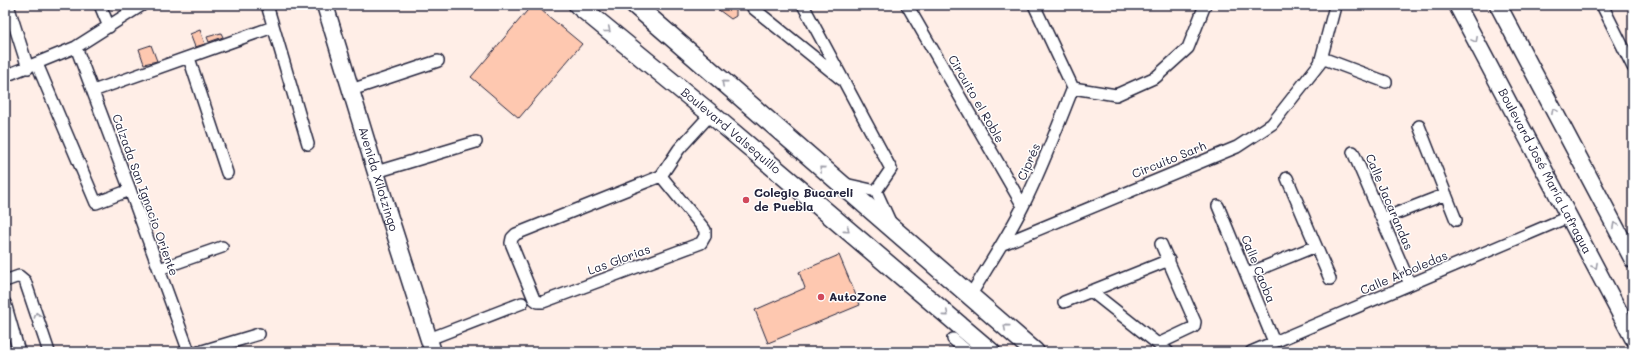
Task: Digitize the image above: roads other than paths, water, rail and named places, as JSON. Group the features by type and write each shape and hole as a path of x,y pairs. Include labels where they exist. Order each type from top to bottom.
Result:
{"main road":[{"name":"Avenida Xilotzingo","path":"325,5 431,345"},
{"name":"Boulevard Valsequillo","path":"578,5 711,114 992,352"},
{"path":"635,5 1035,352"},
{"path":"1498,5 1633,260"},
{"name":"Boulevard José María Lafragua","path":"1462,7 1568,217 1633,338"}],"street":[{"path":"8,5 33,66 96,203 130,190"},
{"path":"100,5 109,27"},
{"path":"5,76 76,48 142,5"},
{"path":"267,5 308,144"},
{"path":"759,5 753,8 844,82"},
{"path":"803,5 891,169 876,191"},
{"name":"Circuito el Roble","path":"907,5 1023,206"},
{"path":"1034,5 1073,88 1116,95 1156,77 1188,48 1205,5"},
{"name":"Circuito Sarh","path":"1002,244 1237,147 1272,124 1300,91 1320,63 1334,5"},
{"path":"1602,5 1633,67"},
{"path":"93,91 273,27"},
{"name":"Calzada San Ignacio Oriente","path":"76,48 189,352"},
{"path":"189,58 227,173"},
{"path":"1322,58 1386,82"},
{"path":"351,90 438,61"},
{"name":"Ciprés","path":"1002,244 1023,206 1050,147 1073,88"},
{"path":"661,176 679,149 711,114"},
{"path":"1419,126 1456,220"},
{"path":"376,172 476,142"},
{"name":"Calle Jacarandas","path":"1353,152 1410,284"},
{"name":"Las Glorias","path":"661,176 705,230 706,236 701,243 543,302 538,302 534,299 511,243 512,238 516,234 661,176"},
{"path":"1287,178 1330,279"},
{"path":"838,182 876,191"},
{"path":"876,191 894,230"},
{"path":"1382,219 1446,194"},
{"name":"Calle Caoba","path":"1218,206 1274,342"},
{"name":"Calle Arboledas","path":"1251,352 1568,217"},
{"path":"970,296 1002,244"},
{"path":"1158,344 1194,326 1195,322 1161,244"},
{"path":"1246,274 1316,246"},
{"path":"159,269 222,247"},
{"path":"1064,302 1169,260"},
{"path":"5,281 19,276 25,281 49,352"},
{"path":"1091,291 1168,352"},
{"path":"5,303 19,352"},
{"path":"431,345 522,303"},
{"path":"199,352 259,334"},
{"path":"953,339 968,352"}],"place":[{"name":"Colegio Bucareli de Puebla","path":"746,200"},
{"name":"AutoZone","path":"821,297"}]}
